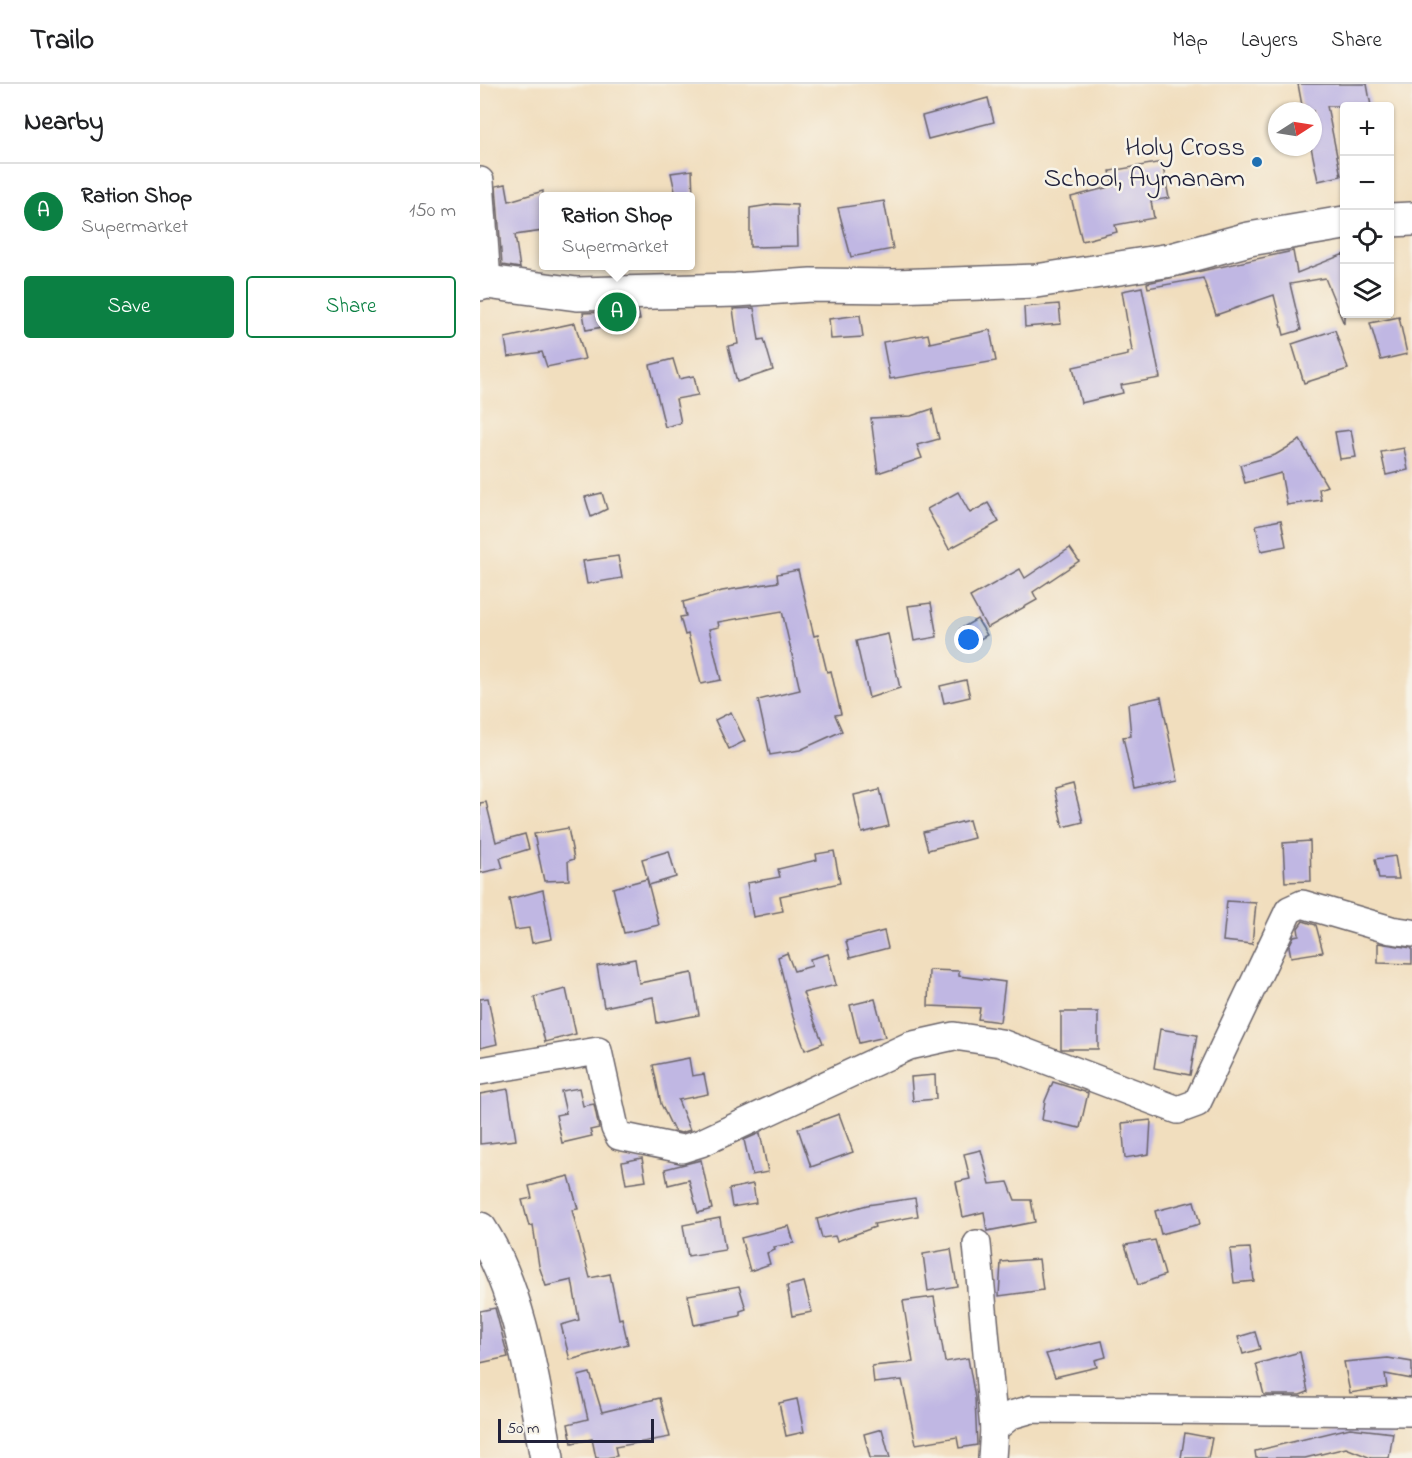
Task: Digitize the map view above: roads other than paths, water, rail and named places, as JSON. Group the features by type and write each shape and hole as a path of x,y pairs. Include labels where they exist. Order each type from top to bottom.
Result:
{"main road":[{"path":"483,283 577,294 736,290 811,285 894,286 1036,281 1172,260 1249,238 1340,224"},
{"path":"480,1229 508,1290 533,1386 547,1458"}],"street":[{"path":"480,181 483,283"},
{"path":"480,1071 598,1051 615,1128 619,1136 682,1149 701,1143 909,1046 954,1036 1001,1043 1178,1110 1189,1109 1197,1103 1289,910 1302,904 1391,930 1412,933"},
{"path":"977,1244 994,1429 992,1458"},
{"path":"994,1429 1011,1415 1032,1409 1412,1412"}],"place":[{"name":"Holy Cross School, Aymanam","path":"1257,162"},
{"name":"Ration Shop","path":"617,312"}]}
